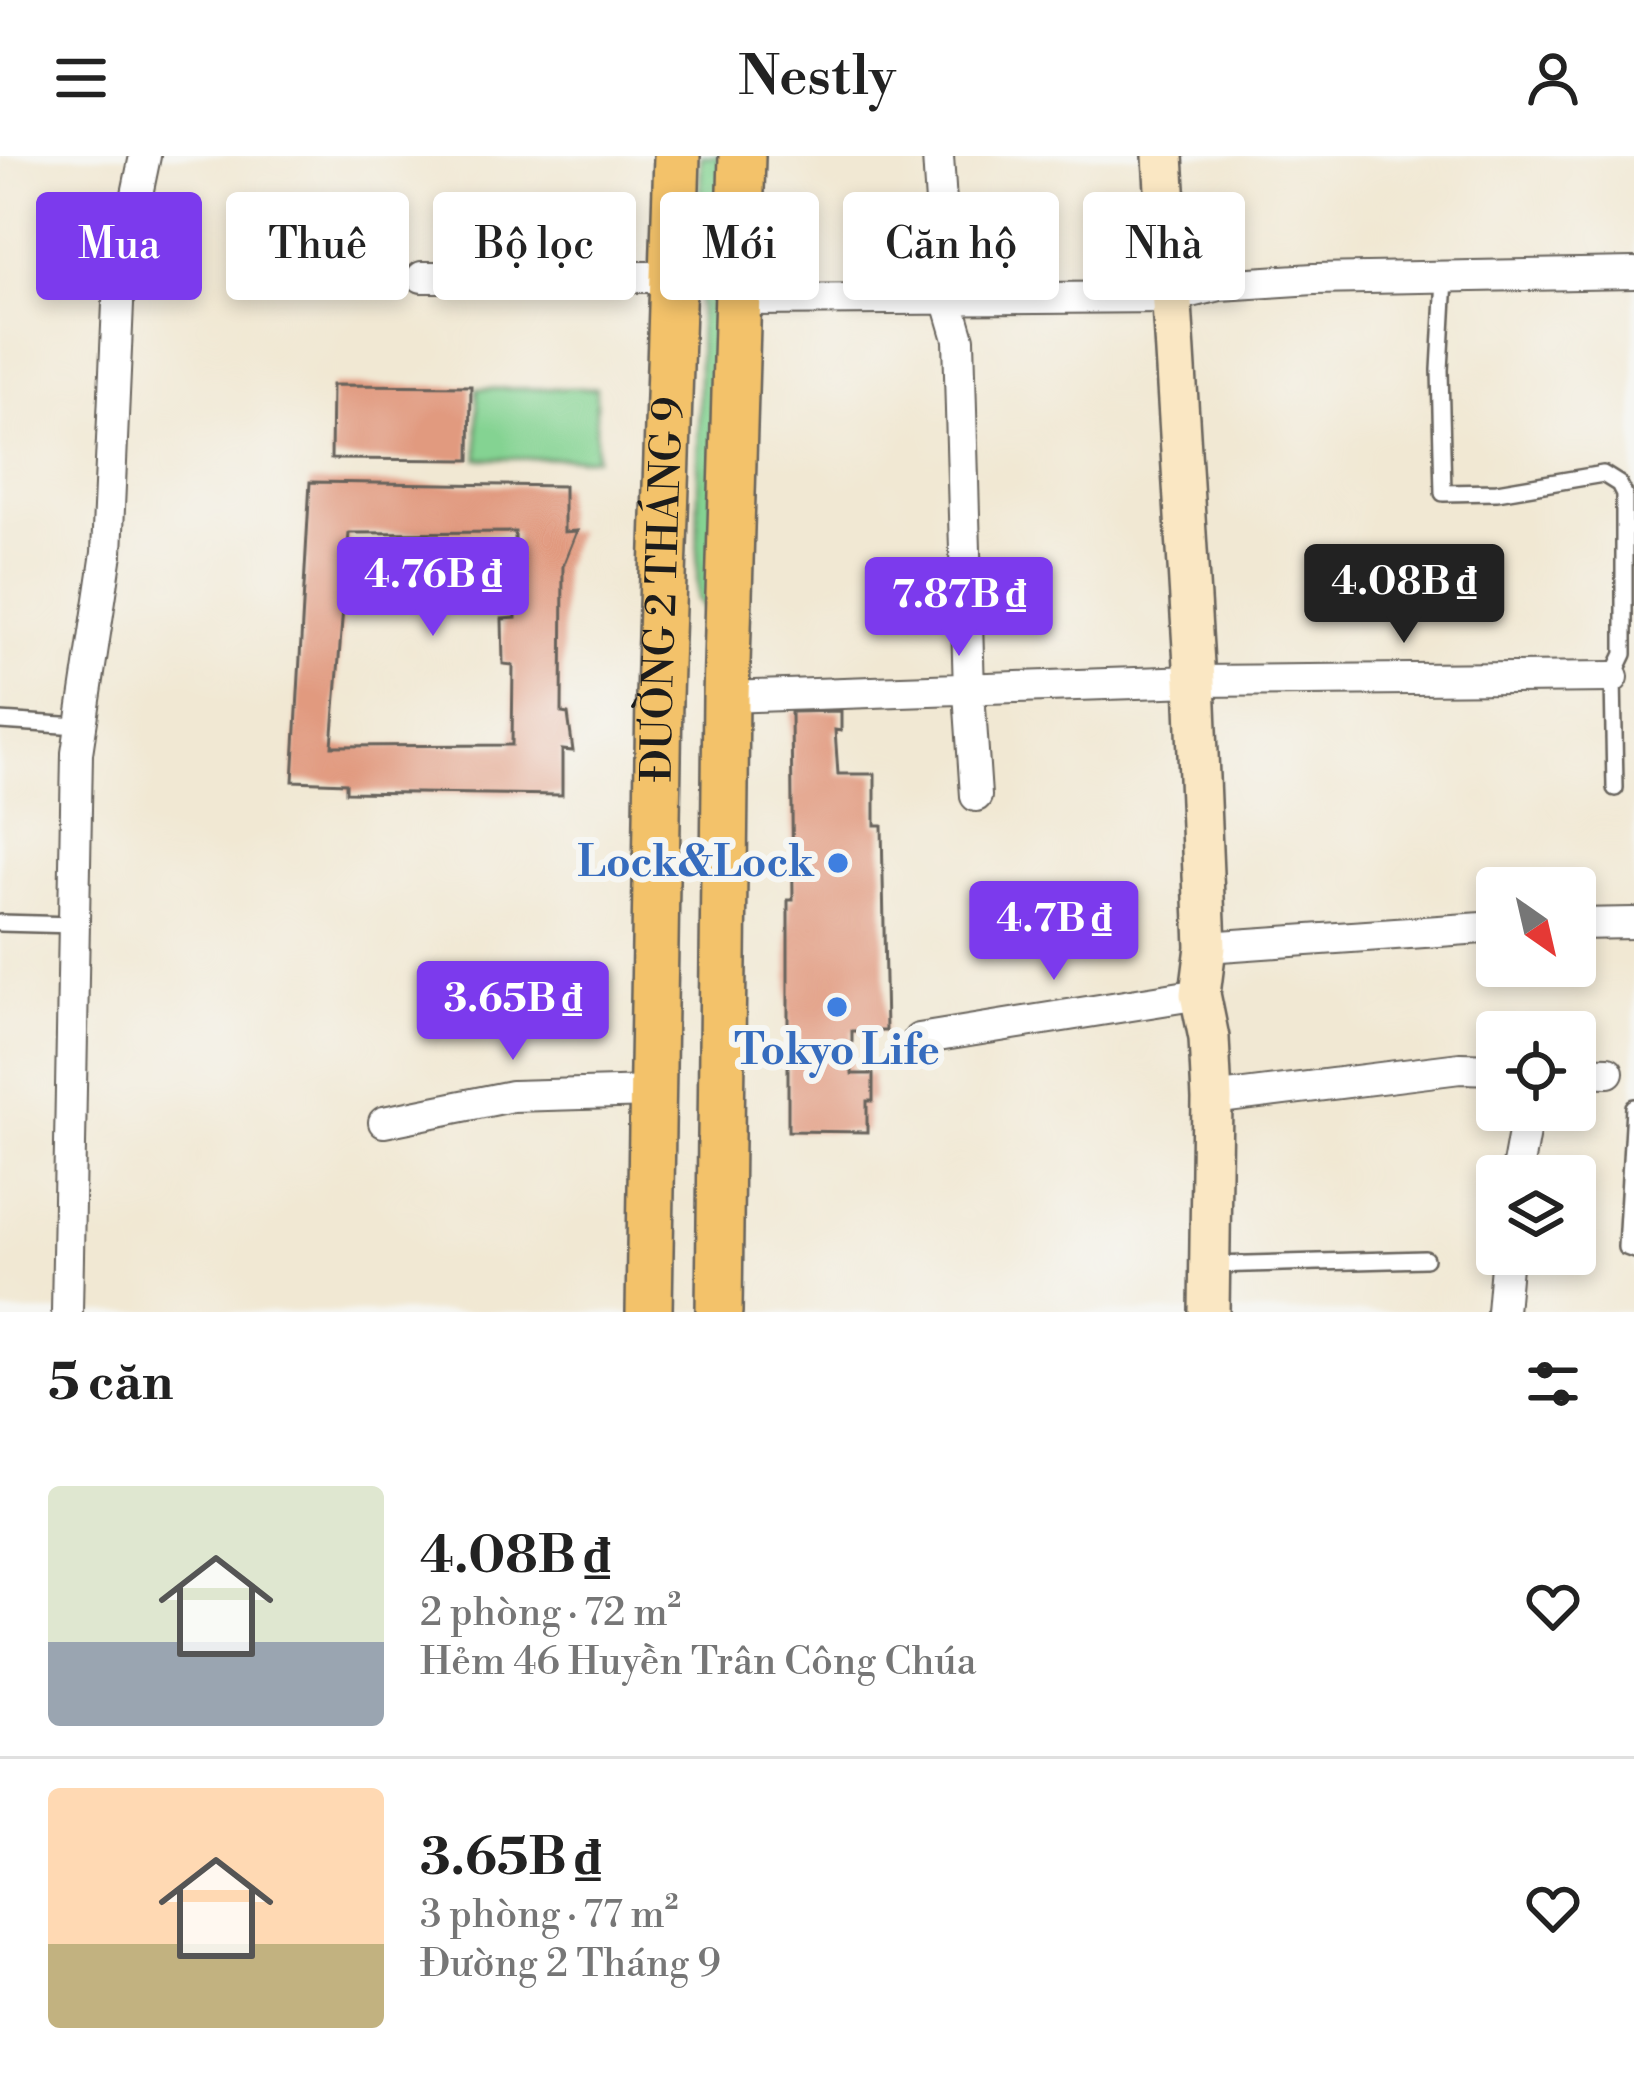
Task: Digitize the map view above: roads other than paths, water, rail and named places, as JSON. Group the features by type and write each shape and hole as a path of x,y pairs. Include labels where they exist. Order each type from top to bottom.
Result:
{"main road":[{"name":"ĐƯỜNG 2 THÁNG 9","path":"677,156 677,192"},
{"name":"ĐƯỜNG 2 THÁNG 9","path":"742,156 742,192"},
{"name":"ĐƯỜNG 2 THÁNG 9","path":"650,1300 659,697 675,300"},
{"name":"ĐƯỜNG 2 THÁNG 9","path":"719,1299 726,698 740,300"},
{"path":"659,697 726,698"},
{"path":"650,1300 719,1299"}],"street":[{"path":"67,1312 79,726 107,553 119,281 145,156"},
{"path":"938,156 940,192"},
{"path":"1163,156 1165,192"},
{"path":"1245,283 1634,273"},
{"path":"422,277 660,277"},
{"path":"948,300 959,338 976,796"},
{"path":"1170,300 1195,681 1206,946 1200,994 1209,1038 1212,1099 1208,1312"},
{"path":"726,698 1195,681 1613,677"},
{"path":"1596,924 1634,923"},
{"path":"1206,946 1476,928"},
{"path":"919,1039 1200,994"},
{"path":"1212,1099 1476,1068"},
{"path":"1596,1072 1607,1072"},
{"path":"384,1122 512,1096 652,1092"},
{"path":"1502,1312 1505,1275"}],"lane":[{"path":"1445,278 1440,370 1444,493 1497,492 1604,474 1624,494 1624,654 1613,677 1615,788"},
{"path":"0,722 79,726"},
{"path":"0,923 75,925"},
{"path":"1634,1107 1626,1247 1634,1250"},
{"path":"1209,1265 1425,1259"}],"place":[{"name":"Lock&Lock","path":"838,863"},
{"name":"Tokyo Life","path":"837,1007"}]}
